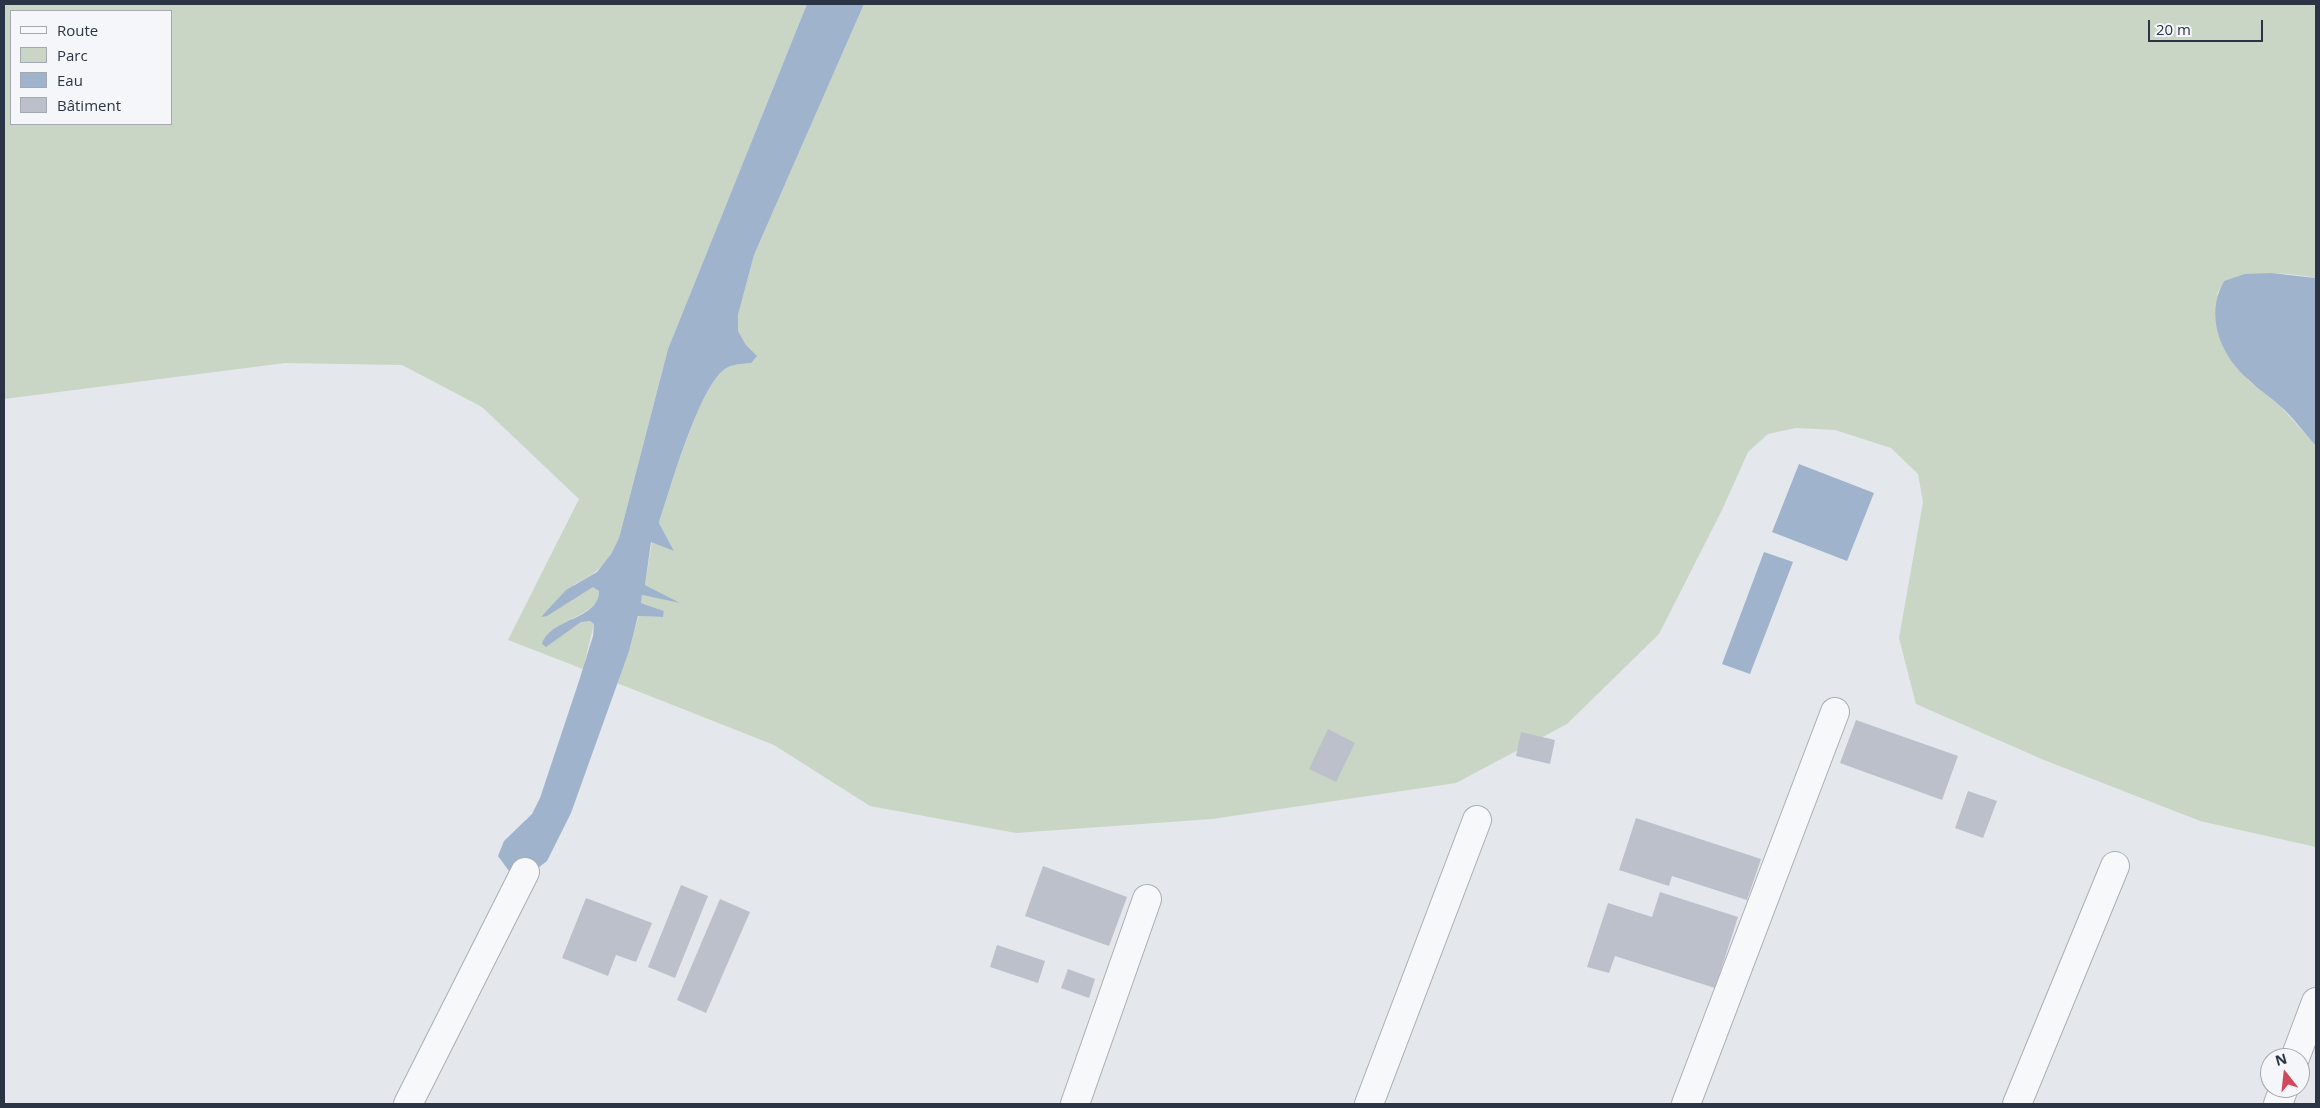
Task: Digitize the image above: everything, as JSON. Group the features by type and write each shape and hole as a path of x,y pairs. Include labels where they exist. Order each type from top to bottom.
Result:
{"street":[{"path":"1686,1104 1834,712"},
{"path":"1369,1104 1477,820"},
{"path":"2018,1104 2115,866"},
{"path":"408,1104 525,872"},
{"path":"1075,1104 1147,899"},
{"path":"2300,1048 2316,1002"}],"green space":[{"path":"4,4 807,4 668,349 619,538 606,561 596,571 573,585 587,590 594,586 599,591 594,605 572,619 569,630 581,622 590,621 594,624 583,669 508,640 579,499 482,407 402,365 285,363 4,399"},
{"path":"864,4 2316,4 2316,278 2281,274 2258,274 2224,281 2217,294 2248,380 2281,407 2316,446 2316,847 2200,821 2044,760 1916,704 1899,638 1923,502 1918,474 1891,448 1835,430 1796,428 1768,434 1748,452 1722,510 1659,634 1567,724 1456,783 1212,819 1016,833 870,806 774,745 617,683 639,616 663,617 664,611 641,603 642,595 677,602 645,585 652,541 674,551 659,523 686,440 705,396 725,369 734,365 751,363 746,345 738,331 738,315 754,255"}],"water":[{"path":"807,4 864,4 754,255 738,315 738,331 746,345 757,356 751,363 734,365 725,369 715,379 705,396 686,440 659,523 674,551 651,542 645,585 680,603 642,595 641,603 664,611 663,617 638,616 629,651 571,813 547,861 534,871 509,871 498,856 504,841 532,814 540,798 593,636 594,624 590,621 581,622 546,647 542,644 547,635 554,629 591,608 597,601 599,591 593,587 547,616 541,617 566,590 597,572 611,554 619,538 668,349"},
{"path":"2271,273 2316,278 2316,446 2285,410 2240,371 2224,348 2219,335 2216,322 2216,308 2218,294 2224,281 2245,274"},
{"path":"1799,464 1874,493 1847,561 1772,532"},
{"path":"1764,552 1793,562 1750,674 1722,664"}],"building":[{"path":"1856,720 1958,756 1942,800 1840,763"},
{"path":"1328,729 1355,743 1336,782 1309,769"},
{"path":"1521,732 1555,740 1550,764 1516,756"},
{"path":"1968,791 1997,801 1983,838 1955,828"},
{"path":"1636,818 1761,859 1747,900 1672,876 1669,886 1619,870"},
{"path":"1043,866 1127,897 1109,946 1025,916"},
{"path":"681,885 708,896 675,978 648,967"},
{"path":"1660,892 1738,917 1715,988 1615,956 1609,973 1587,967 1608,903 1652,917"},
{"path":"586,898 652,923 636,962 616,955 608,976 562,958"},
{"path":"720,899 750,912 706,1013 677,1000"},
{"path":"997,945 1045,961 1038,983 990,967"},
{"path":"1068,969 1095,979 1089,998 1061,988"}]}
